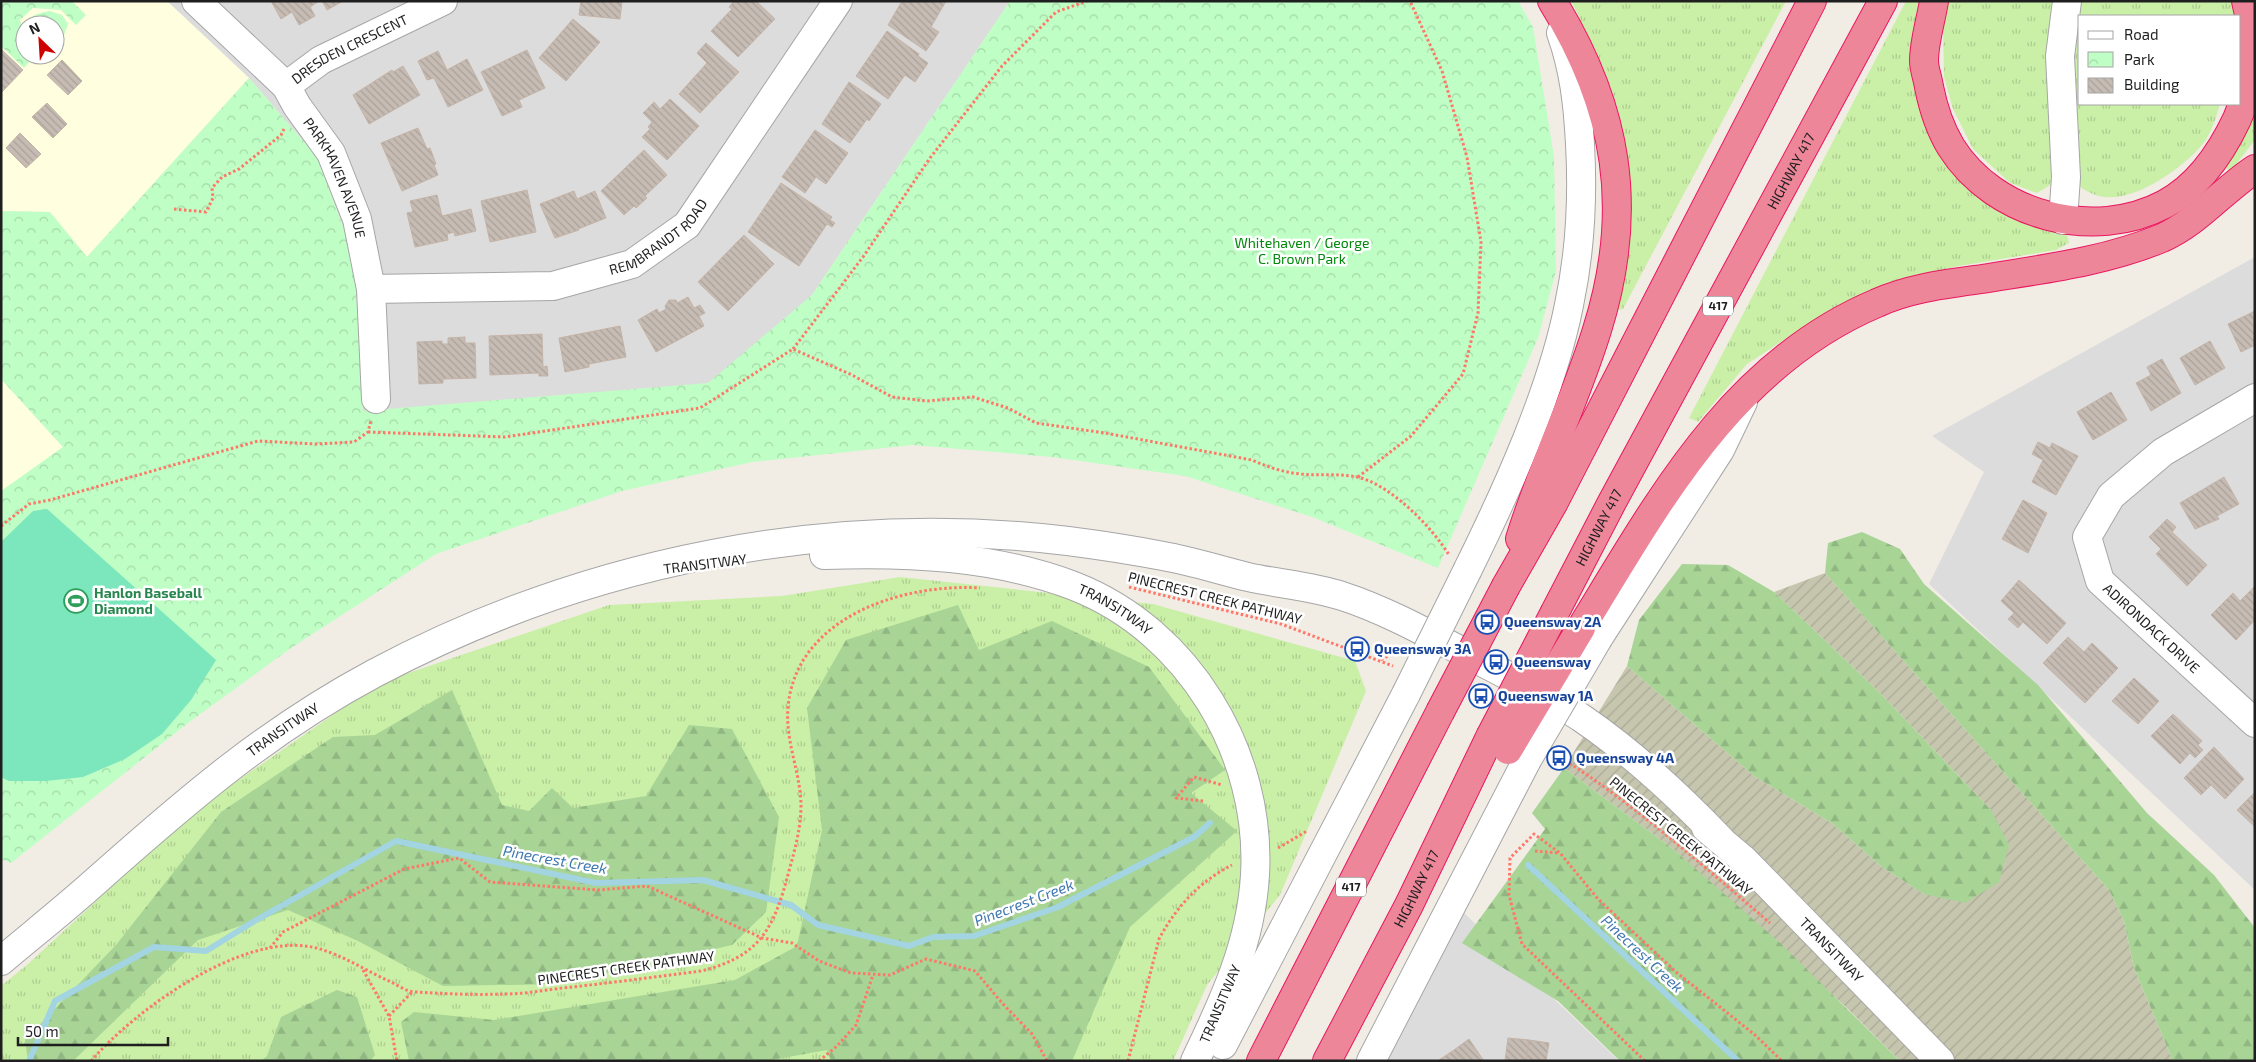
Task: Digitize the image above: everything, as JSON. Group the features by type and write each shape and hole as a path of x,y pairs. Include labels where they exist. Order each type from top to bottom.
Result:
{"highway":[{"path":"1506,586 1531,502 1597,329 1612,270 1615,242 1617,186 1613,151 1604,112 1578,45 1552,1"},
{"name":"417","path":"1260,1061 1506,586 1554,502 1812,1"},
{"name":"HIGHWAY 417","path":"1327,1061 1408,906 1508,749 1555,612 1611,504 1883,1"},
{"path":"1934,1 1924,61 1933,107 1951,147 1983,183 2003,198 2025,209 2063,220 2098,223 2144,214 2166,204 2186,191 2210,166 2229,136 2245,101 2251,74 2254,45 2246,1"},
{"path":"1508,749 1590,633 1685,464 1717,422 1751,386 1787,355 1824,331 1878,302 1926,287 2086,263 2163,237 2206,210 2251,167"}],"street":[{"name":"PARKHAVEN AVENUE","path":"196,1 291,96 331,153 357,219 371,289 376,399"},
{"name":"DRESDEN CRESCENT","path":"291,96 321,60 443,1"},
{"name":"REMBRANDT ROAD","path":"371,289 553,286 632,264 687,225 838,1"},
{"path":"1214,1061 1459,563 1523,445 1547,383 1569,306 1579,236 1581,176 1577,104 1568,52 1548,1"},
{"path":"2063,220 2066,177 2060,56 2067,1"},
{"name":"ADIRONDACK DRIVE","path":"2255,398 2162,452 2111,496 2087,537 2100,581 2255,723"},
{"name":"TRANSITWAY","path":"1,961 219,774 290,723 375,673 465,630 540,600 614,577 710,554 781,543 884,534 945,534 1063,541 1165,556 1249,577 1343,596 1416,626 1580,718 1670,787 1721,840 1766,882 1940,1061"},
{"name":"TRANSITWAY","path":"614,577 642,571 751,558 846,554 947,559 1008,568 1073,586 1109,604 1150,632 1168,649 1202,688 1230,736 1246,784 1254,834 1255,877 1242,951 1229,990 1195,1061"},
{"path":"1371,1061 1508,749"}],"path":[{"path":"1,526 29,504 50,500 258,441 316,444 354,442 368,432 505,437 700,408 793,349 863,257 930,158 1002,66 1056,12 1087,1"},
{"path":"1358,478 1411,436 1463,374 1478,313 1481,242 1466,157 1442,71 1410,1"},
{"path":"174,209 206,212 213,198 212,188 222,177 238,169 281,135 291,96"},
{"path":"793,349 852,375 892,397 928,401 973,397 1008,408 1036,423 1106,432 1252,460 1274,470 1368,480 1405,504 1440,540 1459,563"},
{"path":"368,432 376,399"},
{"name":"PINECREST CREEK PATHWAY","path":"1123,585 1281,624 1381,660 1402,682"},
{"name":"PINECREST CREEK PATHWAY","path":"91,1061 132,1022 188,981 213,968 270,948 290,946 312,947 342,957 362,969 412,992 507,994 701,971 725,966 743,955 762,938 776,916 787,880 800,828 801,803 787,730 788,706 793,680 806,656 823,636 843,620 867,607 900,596 931,589 954,586 987,588"},
{"path":"1381,660 1396,652 1403,654"},
{"name":"PINECREST CREEK PATHWAY","path":"1553,753 1658,829 1773,926"},
{"path":"1203,802 1176,798 1194,777 1224,786"},
{"path":"1645,1061 1522,944 1509,895 1510,858 1534,834 1560,853 1598,899 1676,972 1755,1035 1782,1061"},
{"path":"1535,851 1560,853"},
{"path":"1232,866 1233,857"},
{"path":"270,948 283,932 404,869 459,858 490,882 598,890 647,886 762,938 792,943 819,961 851,973 890,975 926,960 975,970 1003,1004 1032,1034 1047,1061"},
{"path":"362,969 389,1016 397,1061"},
{"path":"819,1061 837,1046 856,1025 873,974"},
{"path":"389,1016 412,992"}],"shaded area":[{"path":"1,1 167,1 249,78 86,258 50,212 1,211"},
{"path":"167,1 1010,1 812,295 746,357 708,383 652,397 363,411 354,257 318,158 249,78"},
{"path":"2255,257 2255,890 1929,584 1984,472 1932,436"},
{"path":"1,379 63,447 1,494"},
{"path":"1825,573 2109,890 2124,921 2134,968 2173,1061 1900,1061 1848,1009 1673,849 1564,768 1627,666 1754,776 1833,824 1882,867 1924,894 1991,810 1881,694 1774,592"},
{"path":"1463,912 1619,1061 1385,1061"}],"green space":[{"path":"1,1 72,1 86,15 76,25 61,10 33,8 25,15 15,15 15,59 1,46"},
{"name":"Whitehaven / George C. Brown Park","path":"1010,1 1518,1 1533,27 1554,157 1556,271 1538,338 1438,568 1312,517 1185,476 1052,457 913,445 752,462 622,491 436,554 291,648 188,723 11,863 1,859 1,491 63,447 1,379 1,211 50,212 87,257 249,78 318,158 354,257 363,411 708,383 812,295"},
{"path":"1571,1 1786,1 1623,309 1615,311 1625,272 1629,242 1631,207 1627,155 1621,121 1612,90"},
{"path":"1906,1 1922,1 1921,108 2030,223 2050,231 2066,230 2069,243 2056,250 1953,267 1857,298 1802,328 1747,364 1698,422 1689,418"},
{"path":"1948,1 2055,1 2060,179 2037,193 2010,183 1973,149 1953,109 1944,77 1943,27"},
{"path":"2076,1 2232,1 2233,3 2234,15 2078,15 2078,105 2220,105 2208,136 2193,155 2167,175 2136,192 2106,197 2093,194 2080,186 2074,172 2071,151 2071,69"},
{"path":"50,11 62,15 35,15"},
{"path":"65,20 68,24 65,32"},
{"path":"2255,105 2255,140 2230,172 2221,162"},
{"name":"Hanlon Baseball Diamond","path":"47,509 216,660 191,700 162,734 125,759 83,777 46,781 9,781 1,777 1,542 33,511"},
{"path":"1862,532 1900,549 1924,584 2038,685 2147,813 2214,875 2255,928 2255,1061 2173,1061 2134,968 2124,921 2109,890 1825,573 1828,543"},
{"path":"1682,564 1728,565 1774,592 1881,694 1991,810 2009,845 1999,882 1965,903 1924,894 1882,867 1833,824 1754,776 1627,666 1639,620"},
{"path":"900,577 1153,604 1355,661 1366,691 1280,895 1207,985 1173,1061 1,1061 1,986 28,964 194,811 379,683 609,605 782,596"},
{"path":"958,605 979,650 1052,621 1149,667 1225,770 1191,793 1237,831 1130,927 1072,1061 831,1061 827,1050 766,1061 409,1061 401,1022 414,1012 494,1020 735,980 797,946 822,830 807,708 846,640"},
{"path":"452,690 502,805 529,811 552,788 573,808 646,796 689,725 732,729 779,817 766,912 732,945 561,984 443,986 358,941 288,910 198,940 73,1061 28,1061 25,1040 116,945 221,812 333,737 375,735"},
{"path":"1564,768 1673,849 1781,944 1900,1061 1620,1061 1558,1001 1462,943 1545,829 1532,813"},
{"path":"337,990 357,997 375,1055 370,1061 261,1061 267,1056 281,1017"}],"building":[{"path":"271,1 319,1 310,7 315,16 299,25 292,12 281,19"},
{"path":"322,1 343,1 327,10"},
{"path":"581,1 622,1 620,19 579,15"},
{"path":"734,1 756,1 775,19 738,57 711,31 732,9 729,7"},
{"path":"902,1 946,1 931,27 939,32 926,51 888,25"},
{"path":"573,19 600,42 566,81 539,58"},
{"path":"887,31 919,54 918,56 928,63 915,82 905,75 888,99 856,76"},
{"path":"706,43 739,72 700,113 679,94 707,63 697,53"},
{"path":"1,49 15,62 15,65 23,70 1,93"},
{"path":"527,50 545,88 519,100 522,107 502,116 481,72"},
{"path":"438,51 447,70 467,59 483,90 448,107 434,78 427,80 418,61"},
{"path":"65,63 82,81 68,95 47,75 57,65 65,65"},
{"path":"403,66 420,95 369,124 353,95 392,70 393,72"},
{"path":"849,82 881,104 869,121 867,119 850,143 822,124"},
{"path":"670,99 699,126 667,160 642,137 650,129 648,127 652,122 643,113 654,102 660,109"},
{"path":"47,103 67,124 53,138 32,117"},
{"path":"418,128 427,149 430,148 438,175 402,191 381,143"},
{"path":"815,130 848,153 826,184 816,177 805,193 782,177"},
{"path":"20,133 41,154 26,168 6,148"},
{"path":"644,150 667,175 645,196 647,198 636,208 634,206 624,215 601,191"},
{"path":"781,183 832,217 830,220 835,223 832,227 827,224 799,266 748,232"},
{"path":"527,190 536,232 490,242 481,201"},
{"path":"574,191 577,199 595,191 606,218 555,238 540,204"},
{"path":"437,195 442,216 471,209 476,231 455,236 454,232 447,234 448,240 415,247 407,213 413,212 410,201"},
{"path":"744,235 774,264 728,311 698,282"},
{"path":"688,297 694,308 700,305 705,313 699,316 704,326 656,352 638,320 657,309 659,313 666,309 665,306 669,300 676,300 677,303"},
{"path":"2255,311 2255,345 2241,352 2228,324"},
{"path":"620,326 626,357 589,364 589,367 565,372 559,338"},
{"path":"542,334 543,367 547,366 548,376 539,376 539,373 490,375 489,336"},
{"path":"465,337 465,343 475,343 476,378 443,379 443,383 419,384 417,342 442,341 442,344 448,344 448,338"},
{"path":"2210,341 2225,368 2195,385 2180,358"},
{"path":"2162,359 2181,393 2151,411 2136,383 2151,375 2147,367"},
{"path":"2111,392 2127,420 2093,440 2077,412"},
{"path":"2038,442 2050,448 2052,443 2078,456 2056,495 2032,482 2043,460 2032,454"},
{"path":"2224,477 2239,504 2217,516 2219,519 2195,529 2180,503"},
{"path":"2023,500 2047,513 2028,553 2002,539"},
{"path":"2167,519 2176,527 2172,532 2207,565 2187,586 2156,554 2161,549 2149,537"},
{"path":"2019,580 2066,623 2047,644 2023,622 2018,628 2008,619 2014,613 2001,601"},
{"path":"2255,586 2255,620 2236,640 2211,615 2233,593 2240,601"},
{"path":"2068,637 2084,652 2092,643 2118,668 2085,703 2043,663"},
{"path":"2134,678 2159,701 2138,724 2112,701"},
{"path":"2173,714 2202,741 2198,745 2203,750 2195,758 2190,753 2180,764 2151,736"},
{"path":"2214,747 2244,779 2225,799 2211,785 2201,795 2184,778"},
{"path":"2255,792 2255,827 2237,810"},
{"path":"1508,1038 1529,1040 1526,1061 1505,1061"},
{"path":"1469,1039 1484,1061 1462,1061 1454,1050"},
{"path":"1529,1040 1549,1043 1546,1061 1526,1061"},
{"path":"1454,1050 1462,1061 1439,1061 1439,1060"}],"waterway":[{"name":"Pinecrest Creek","path":"29,1061 55,1001 154,947 206,951 253,922 396,841 596,883 703,880 791,905 818,925 909,946 933,937 974,936 1058,907 1194,837 1210,823"},
{"name":"Pinecrest Creek","path":"1528,865 1738,1061"}],"place":[{"name":"Hanlon Baseball Diamond","path":"76,601"},
{"name":"Queensway 2A","path":"1487,622"},
{"name":"Queensway 3A","path":"1357,649"},
{"name":"Queensway","path":"1496,662"},
{"name":"Queensway 1A","path":"1481,696"},
{"name":"Queensway 4A","path":"1559,758"}]}
